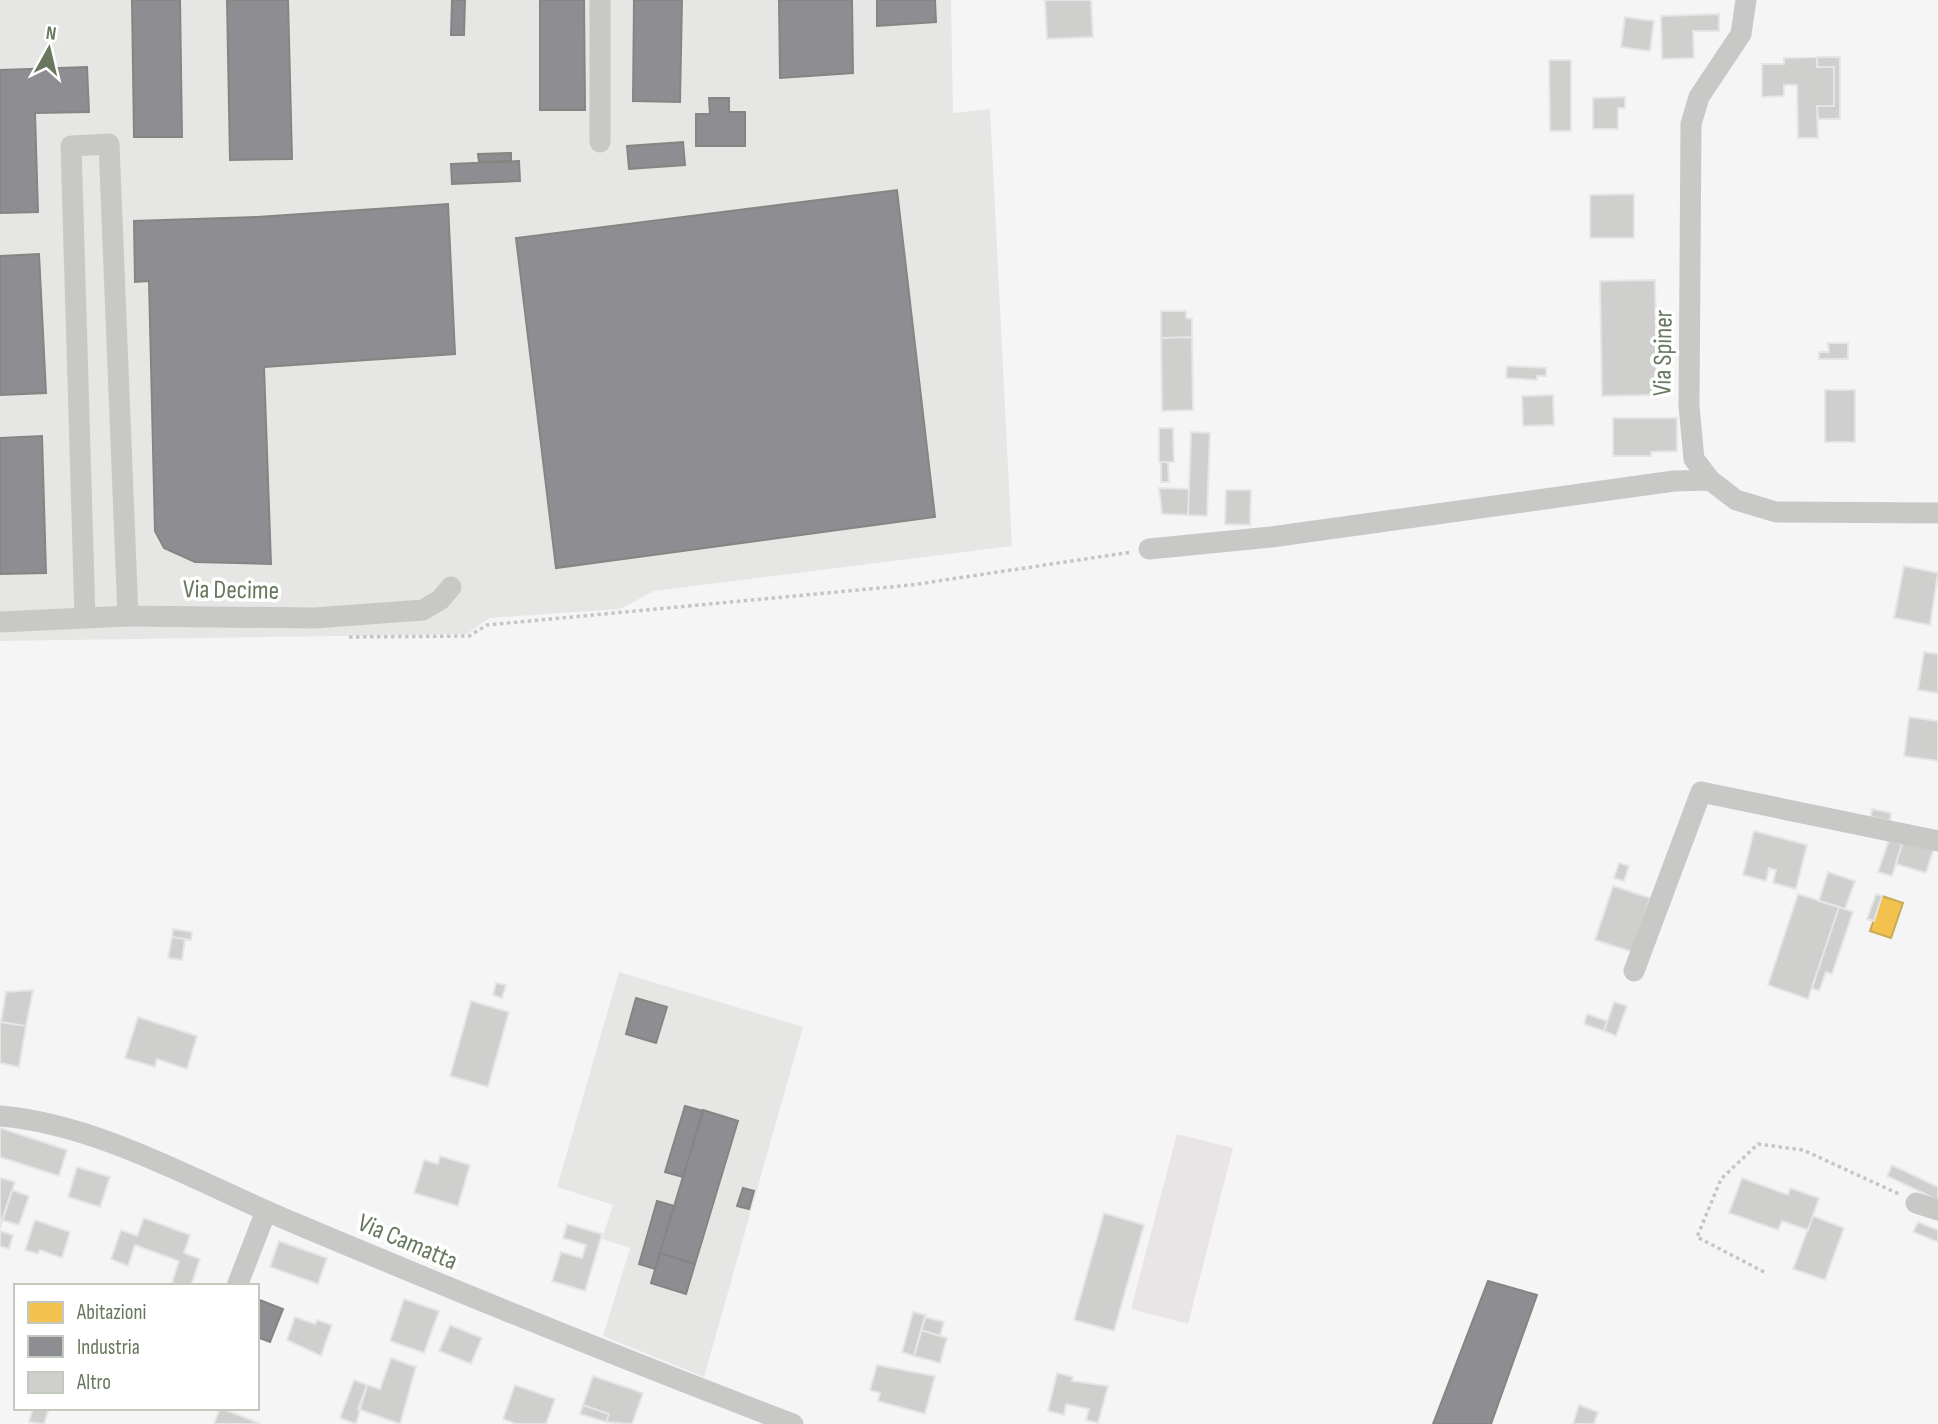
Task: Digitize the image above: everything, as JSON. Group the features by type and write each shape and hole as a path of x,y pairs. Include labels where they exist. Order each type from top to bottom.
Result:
{"street":[{"path":"600,0 600,142"},
{"name":"Via Spiner","path":"1746,0 1741,34 1699,97 1691,124 1689,406 1694,459 1710,480 1736,500 1776,512 1938,513"},
{"path":"86,618 71,146 109,144 128,616"},
{"path":"78,373 116,370"},
{"path":"1149,549 1271,537 1674,481 1710,480"},
{"name":"Via Decime","path":"0,622 128,616 314,618 424,610 440,600 452,587"},
{"path":"1634,971 1701,792 1938,841"},
{"name":"Via Camatta","path":"0,1116 35,1119 149,1158 266,1211 571,1339 793,1424"},
{"path":"1916,1203 1938,1210"},
{"path":"238,1284 266,1211"}],"path":[{"path":"345,637 469,636 487,625 911,585 1149,549"},
{"path":"1764,1272 1697,1237 1721,1179 1758,1144 1803,1150 1916,1203"}],"shaded area":[{"path":"0,0 951,0 953,113 990,109 1012,546 654,591 620,609 489,618 467,634 0,641"},
{"path":"619,972 803,1027 704,1377 603,1336 630,1248 602,1239 613,1205 557,1187"},
{"path":"1177,1134 1233,1148 1188,1324 1131,1309"}],"building: Abitazioni":[{"path":"1882,896 1903,903 1891,938 1870,931"}],"building: Industria":[{"path":"132,0 180,0 182,137 134,137"},
{"path":"227,0 288,0 292,159 230,160"},
{"path":"452,0 465,0 464,35 451,35"},
{"path":"540,0 584,0 585,110 540,110"},
{"path":"634,0 682,0 680,102 633,101"},
{"path":"779,0 852,0 853,73 780,78"},
{"path":"877,0 935,0 936,22 877,26"},
{"path":"87,67 89,112 35,113 38,212 0,213 0,70"},
{"path":"709,98 729,98 729,112 745,112 745,146 696,146 696,114 710,114"},
{"path":"683,142 685,165 629,169 627,146"},
{"path":"511,153 511,161 479,162 478,154"},
{"path":"519,161 520,181 452,184 451,164"},
{"path":"897,190 935,517 556,568 516,238"},
{"path":"448,204 455,354 264,367 271,564 195,562 164,548 155,531 149,281 135,282 134,221 257,217"},
{"path":"39,254 46,393 0,395 0,256"},
{"path":"42,436 46,573 0,574 0,438"},
{"path":"636,998 667,1007 656,1043 626,1034"},
{"path":"685,1106 703,1111 683,1177 665,1172"},
{"path":"703,1110 738,1121 695,1264 660,1253"},
{"path":"743,1188 754,1191 749,1209 737,1206"},
{"path":"657,1201 674,1206 655,1269 639,1264"},
{"path":"660,1253 695,1264 686,1294 651,1283"},
{"path":"1488,1281 1537,1295 1491,1424 1433,1424"},
{"path":"259,1300 283,1309 270,1342 259,1338"}],"building: Altro":[{"path":"1045,0 1091,0 1093,37 1047,39"},
{"path":"1719,14 1719,31 1693,31 1694,58 1662,59 1661,16"},
{"path":"1625,17 1654,21 1650,51 1621,47"},
{"path":"1817,57 1817,67 1834,67 1834,106 1817,106 1818,138 1798,138 1797,85 1784,85 1784,96 1762,97 1762,64 1784,64 1784,58"},
{"path":"1817,57 1840,57 1840,119 1818,119 1817,106 1834,106 1834,67 1817,67"},
{"path":"1549,60 1571,60 1571,131 1550,131"},
{"path":"1625,97 1625,108 1618,108 1618,129 1593,129 1593,98"},
{"path":"1634,194 1634,238 1590,238 1590,195"},
{"path":"1655,280 1657,395 1602,396 1600,281"},
{"path":"1161,311 1186,311 1186,318 1192,319 1192,337 1161,338"},
{"path":"1192,337 1193,410 1162,411 1161,338"},
{"path":"1828,343 1848,343 1848,359 1819,359 1819,352 1829,352"},
{"path":"1507,366 1546,368 1546,376 1537,376 1537,380 1506,378"},
{"path":"1825,390 1855,390 1855,442 1825,442"},
{"path":"1553,395 1554,425 1523,426 1522,396"},
{"path":"1613,418 1677,418 1677,451 1651,452 1651,456 1613,456"},
{"path":"1159,428 1173,428 1174,462 1159,462"},
{"path":"1191,432 1210,433 1207,516 1188,515"},
{"path":"1161,462 1168,462 1169,482 1161,482"},
{"path":"1159,488 1189,489 1188,515 1162,514"},
{"path":"1226,490 1251,490 1250,525 1225,524"},
{"path":"1904,566 1938,573 1930,625 1894,618"},
{"path":"1924,652 1938,654 1938,693 1918,690"},
{"path":"1909,717 1938,721 1938,761 1904,756"},
{"path":"1872,809 1891,813 1890,821 1871,817"},
{"path":"1754,831 1807,845 1796,889 1773,883 1776,870 1769,868 1766,881 1743,875"},
{"path":"1904,838 1934,848 1926,873 1896,864"},
{"path":"1889,840 1902,844 1892,876 1878,872"},
{"path":"1619,863 1629,866 1624,881 1614,878"},
{"path":"1828,872 1855,881 1845,909 1819,901"},
{"path":"1613,886 1650,898 1633,952 1595,940"},
{"path":"1798,894 1839,907 1808,999 1768,985"},
{"path":"1876,894 1882,896 1874,921 1867,919"},
{"path":"1839,907 1853,912 1832,974 1826,972 1819,991 1812,988"},
{"path":"173,929 192,932 191,940 172,937"},
{"path":"172,937 185,939 182,960 168,958"},
{"path":"496,983 506,985 502,998 493,995"},
{"path":"33,990 26,1026 1,1022 6,992"},
{"path":"471,1001 509,1012 488,1087 450,1076"},
{"path":"1614,1002 1627,1006 1616,1036 1604,1031"},
{"path":"1587,1014 1607,1021 1604,1031 1584,1024"},
{"path":"138,1017 197,1036 187,1069 157,1059 155,1067 125,1058"},
{"path":"0,1022 26,1026 19,1067 0,1063"},
{"path":"0,1128 67,1150 59,1176 0,1157"},
{"path":"440,1156 470,1165 458,1206 414,1193 424,1160 438,1164"},
{"path":"1892,1165 1938,1187 1938,1200 1887,1176"},
{"path":"77,1167 110,1177 100,1207 68,1197"},
{"path":"1,1178 15,1182 0,1228 0,1180"},
{"path":"1742,1178 1788,1195 1790,1188 1819,1198 1808,1230 1782,1221 1778,1230 1729,1213"},
{"path":"12,1190 29,1196 19,1225 2,1220"},
{"path":"1104,1213 1144,1225 1114,1331 1074,1320"},
{"path":"1813,1216 1844,1228 1825,1280 1793,1269"},
{"path":"144,1218 190,1235 184,1253 200,1259 192,1284 172,1283 179,1261 135,1245 128,1266 111,1259 121,1230 137,1236"},
{"path":"35,1220 70,1232 62,1258 40,1250 38,1254 25,1250"},
{"path":"1918,1222 1938,1230 1938,1242 1913,1232"},
{"path":"567,1224 602,1234 585,1291 552,1281 561,1252 582,1258 586,1245 563,1238"},
{"path":"0,1231 13,1235 9,1249 0,1246"},
{"path":"279,1241 327,1258 318,1284 270,1267"},
{"path":"404,1299 439,1311 424,1353 390,1341"},
{"path":"913,1312 926,1315 914,1356 902,1352"},
{"path":"295,1317 315,1324 317,1320 332,1325 321,1356 287,1340"},
{"path":"925,1317 944,1322 940,1336 921,1330"},
{"path":"450,1325 482,1338 471,1364 439,1351"},
{"path":"921,1330 947,1338 940,1363 914,1356"},
{"path":"391,1358 416,1367 400,1424 358,1409 367,1385 380,1389"},
{"path":"877,1365 935,1376 925,1414 878,1401 880,1393 870,1390"},
{"path":"1057,1373 1073,1377 1072,1381 1108,1386 1098,1423 1086,1420 1089,1409 1066,1404 1064,1415 1048,1411"},
{"path":"593,1376 643,1393 632,1424 606,1422 609,1414 583,1405"},
{"path":"354,1380 367,1385 356,1424 340,1418"},
{"path":"515,1385 555,1399 546,1424 516,1424 503,1419"},
{"path":"583,1405 609,1414 606,1422 580,1414"},
{"path":"1579,1405 1598,1412 1594,1424 1573,1424"},
{"path":"32,1410 48,1410 44,1424 29,1422"},
{"path":"219,1410 259,1423 258,1424 214,1424"}]}
